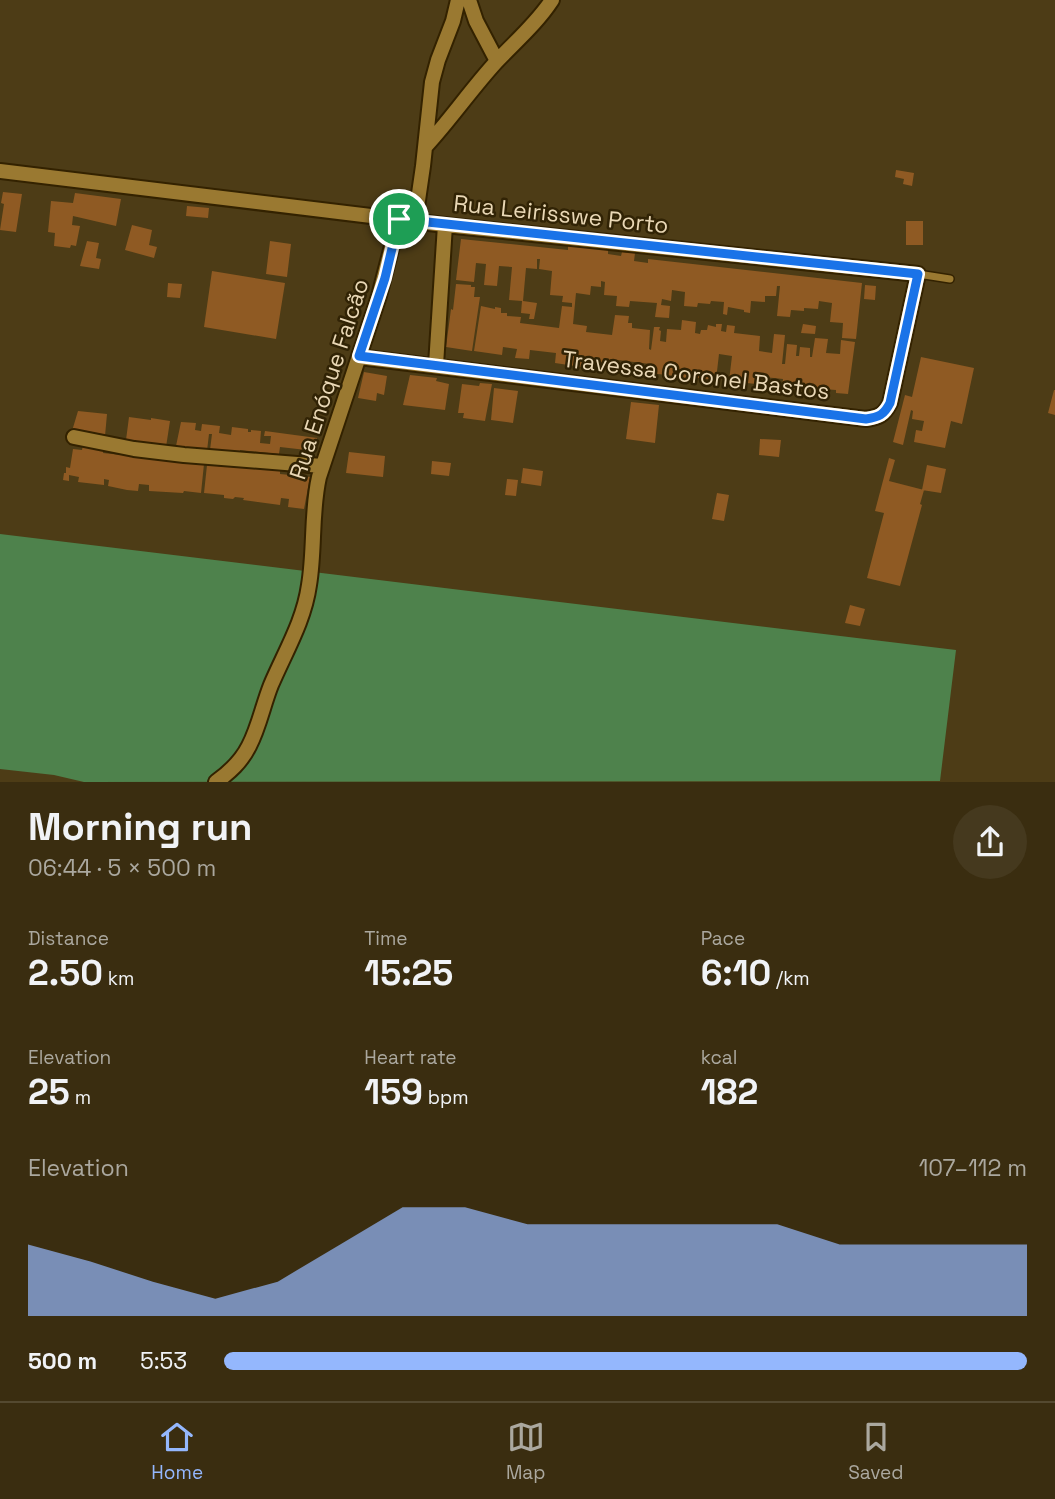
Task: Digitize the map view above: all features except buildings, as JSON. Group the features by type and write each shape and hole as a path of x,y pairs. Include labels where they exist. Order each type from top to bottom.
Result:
{"street":[{"path":"415,221 432,82 458,0"},
{"path":"469,0 476,21 497,61"},
{"path":"426,146 497,61 542,15 552,0"},
{"name":"Rua Leirisswe Porto","path":"0,171 445,225 918,274"},
{"name":"Rua Enóque Falcão","path":"216,782 231,771 249,746 307,600 316,487 385,278 399,219"},
{"path":"436,365 445,225"},
{"name":"Travessa Coronel Bastos","path":"359,356 866,419 885,413 890,403 918,274"},
{"path":"74,438 184,455 322,466"}],"lane":[{"name":"Rua Leirisswe Porto","path":"918,274 950,279"}],"green space":[{"path":"0,534 956,650 940,781 84,782 54,775 0,769"}],"route":[{"path":"399,219 918,274 890,403 885,413 866,419 359,356 385,278 399,219"}]}
